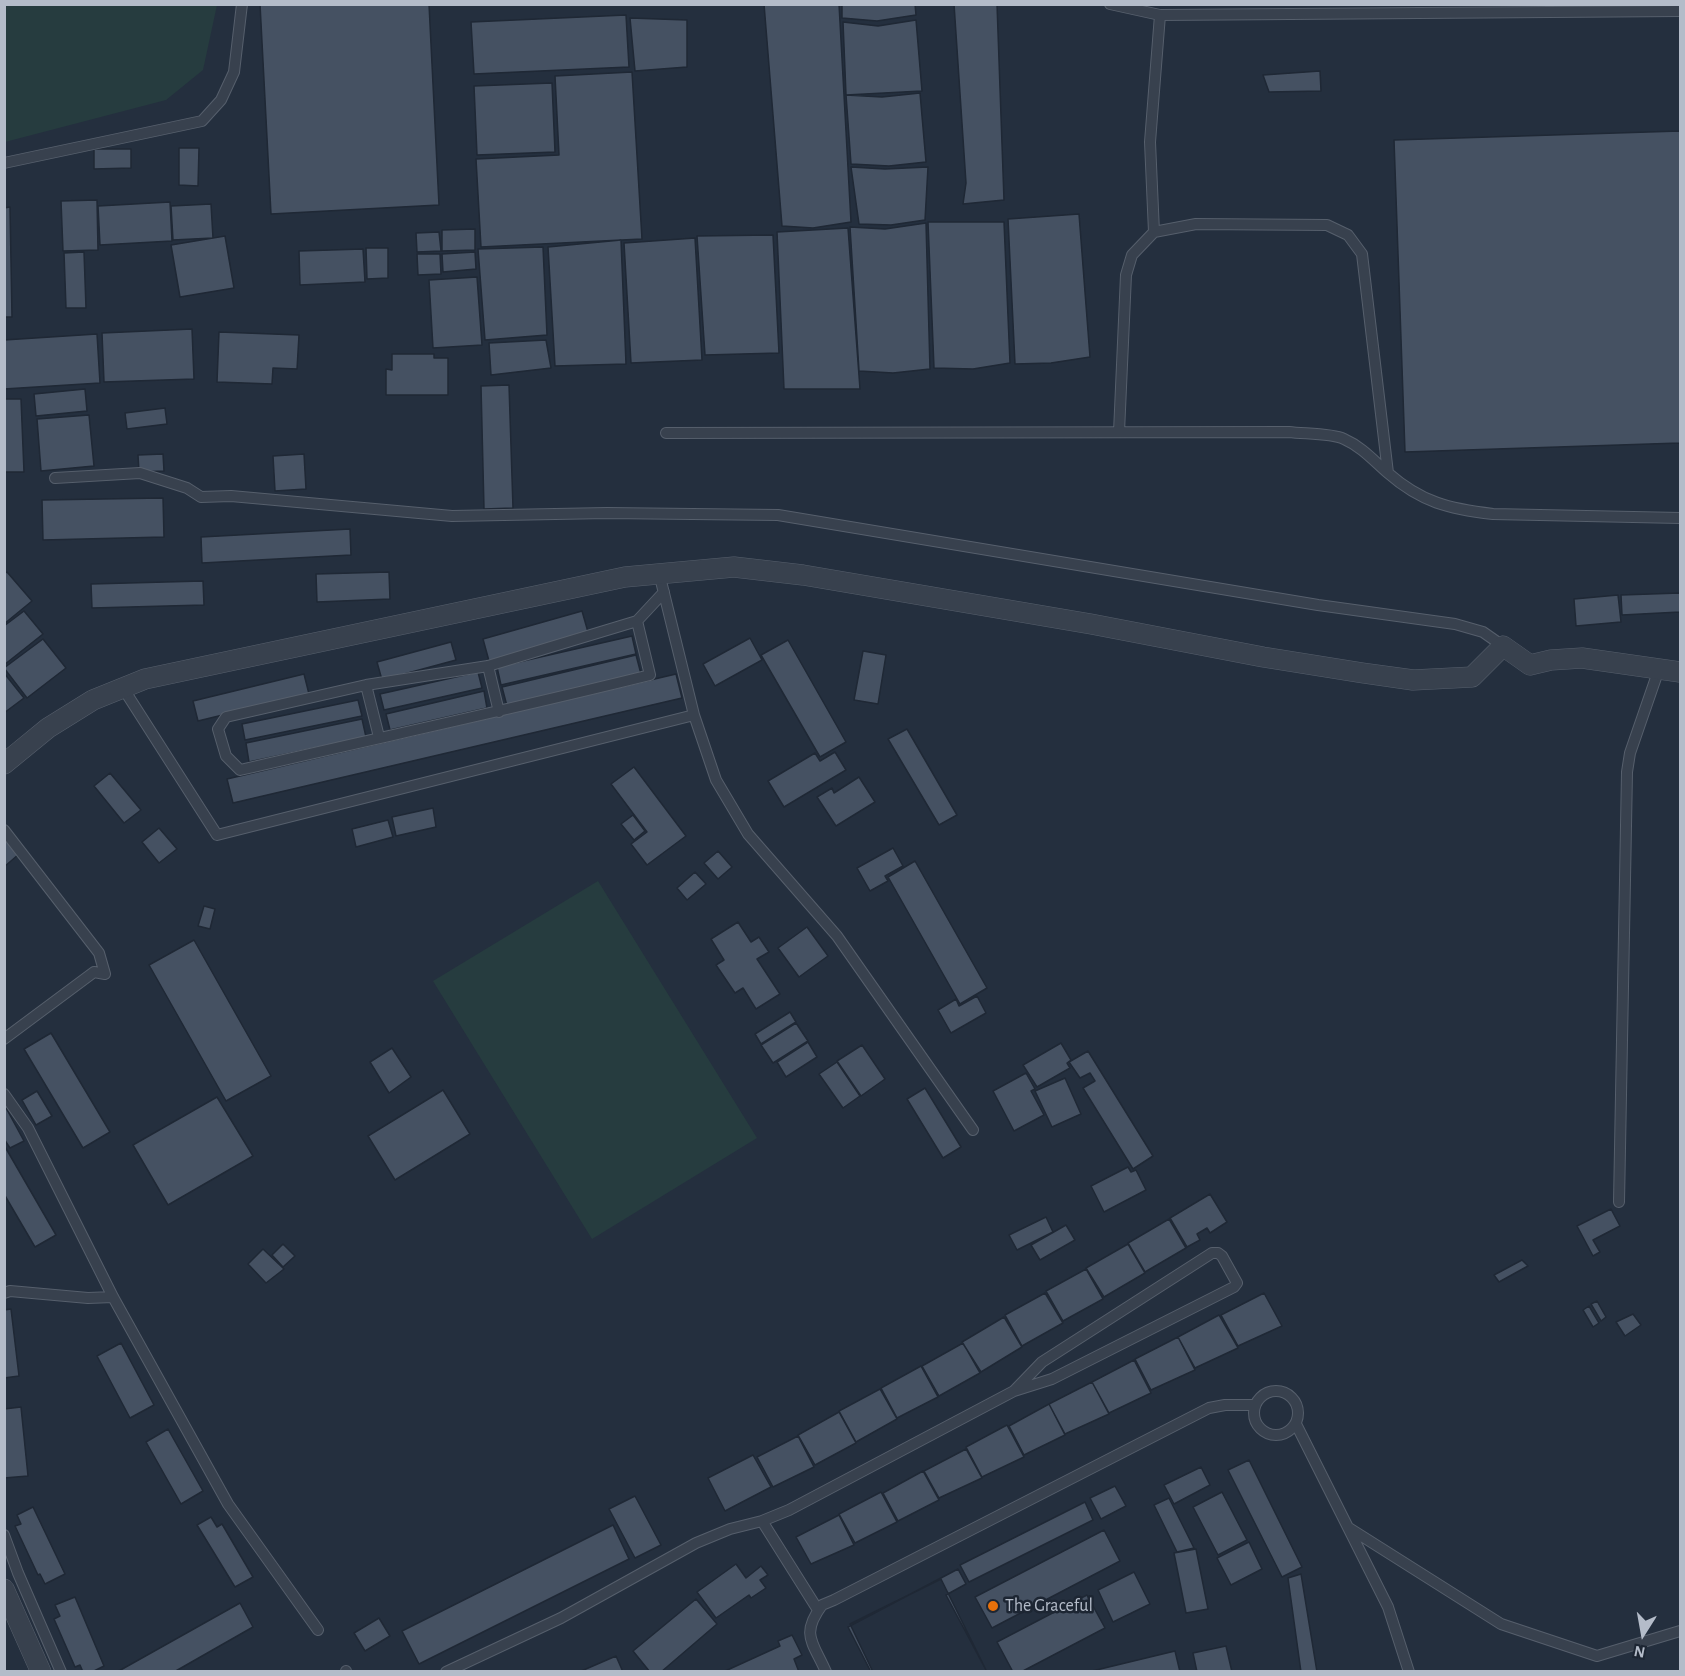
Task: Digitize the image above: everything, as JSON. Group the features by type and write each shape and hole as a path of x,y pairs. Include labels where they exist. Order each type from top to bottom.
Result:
{"street":[{"path":"4,764 48,728 93,700 145,679 625,577 734,567 803,575 1091,624 1263,657 1413,680 1472,677 1503,646 1530,665 1551,660 1582,658 1680,672"},
{"path":"4,1589 41,1671"}],"lane":[{"path":"4,163 202,121 221,100 234,72 242,4"},
{"path":"1110,4 1160,15 1680,11"},
{"path":"1154,231 1150,142 1160,15"},
{"path":"1119,432 1126,276 1132,255 1154,231 1196,224 1327,225 1348,235 1362,254 1388,473"},
{"path":"666,433 1289,432 1342,438 1365,451 1415,495 1435,503 1473,512 1680,518"},
{"path":"55,478 140,473 187,488 201,497 231,496 452,516 607,513 778,515 1307,603 1455,624 1483,632 1503,646"},
{"path":"659,573 694,715 716,780 748,834 837,936 973,1130"},
{"path":"637,621 650,675 499,712 379,737 240,770 226,756 218,729 226,717 366,685 488,666 637,621 664,592"},
{"path":"488,666 499,712"},
{"path":"1619,1202 1627,772 1630,753 1659,669"},
{"path":"366,685 379,737"},
{"path":"123,688 217,835 694,715"},
{"path":"4,830 99,953 105,974 94,972 4,1039"},
{"path":"4,1094 28,1128 113,1297 228,1504 318,1630"},
{"path":"446,1671 561,1618 696,1543 730,1529 762,1521 789,1510 1014,1391 1052,1379 1234,1287 1237,1283 1222,1256 1218,1253 1212,1254 1042,1362 1014,1391"},
{"path":"4,1293 10,1291 88,1298 113,1297"},
{"path":"1279,1391 1286,1393 1296,1403 1298,1417 1296,1424 1285,1434 1277,1436 1263,1432 1254,1420 1255,1405 1264,1394 1279,1391"},
{"path":"826,1671 809,1636 812,1621 822,1605 1198,1413 1225,1405 1255,1405"},
{"path":"1296,1424 1388,1607 1409,1671"},
{"path":"762,1521 818,1610"},
{"path":"1349,1528 1501,1624 1597,1656 1680,1631"},
{"path":"4,1534 18,1573 61,1671"}],"green space":[{"path":"5,4 217,5 203,70 166,100 5,142"},
{"path":"598,881 757,1138 592,1239 433,981"}],"building":[{"path":"260,4 429,4 439,205 271,214"},
{"path":"764,4 839,4 851,222 813,228 782,226"},
{"path":"842,4 915,4 916,15 877,21 842,18"},
{"path":"954,4 997,4 1004,200 963,204 966,183"},
{"path":"626,15 629,67 474,74 471,22"},
{"path":"630,18 687,20 687,67 635,71"},
{"path":"916,20 922,91 846,95 843,22 878,26"},
{"path":"1320,71 1321,91 1269,92 1263,75"},
{"path":"632,72 642,239 481,247 476,159 559,155 555,76"},
{"path":"552,83 555,152 477,155 474,86"},
{"path":"920,93 926,162 889,166 851,164 846,95 882,97"},
{"path":"1680,131 1680,443 1405,452 1394,140"},
{"path":"179,148 199,148 198,186 179,185"},
{"path":"94,149 131,149 131,168 94,169"},
{"path":"851,167 885,169 928,167 925,220 891,225 859,224"},
{"path":"97,200 98,250 63,251 61,201"},
{"path":"170,202 172,241 100,245 98,206"},
{"path":"211,204 213,238 173,240 171,206"},
{"path":"10,207 12,317 4,317 4,208"},
{"path":"1079,214 1090,357 1051,363 1015,364 1008,219"},
{"path":"928,222 1004,222 1010,363 973,369 934,368"},
{"path":"926,223 930,369 893,373 859,371 850,227 885,229"},
{"path":"848,228 860,389 784,389 777,232"},
{"path":"475,229 475,250 442,251 442,230"},
{"path":"439,232 441,251 417,252 416,233"},
{"path":"773,235 779,353 705,355 697,236"},
{"path":"225,236 234,288 180,297 171,245"},
{"path":"695,238 702,360 631,363 624,243"},
{"path":"621,240 626,364 555,366 548,247"},
{"path":"543,247 547,335 485,340 478,249"},
{"path":"366,248 388,248 388,278 367,279"},
{"path":"363,249 365,282 300,285 299,251"},
{"path":"84,252 86,308 66,308 64,253"},
{"path":"475,252 476,269 443,272 442,254"},
{"path":"417,254 440,254 441,274 418,275"},
{"path":"477,277 482,345 433,348 429,280"},
{"path":"192,329 194,379 104,382 102,333"},
{"path":"219,332 299,335 297,369 273,368 272,384 217,382"},
{"path":"97,334 100,383 4,389 4,340"},
{"path":"546,340 551,368 491,375 489,343"},
{"path":"392,354 434,354 434,358 448,358 448,395 386,395 386,369 392,370"},
{"path":"509,385 513,508 484,509 481,386"},
{"path":"85,389 87,411 36,416 34,394"},
{"path":"4,399 21,399 24,472 4,472"},
{"path":"165,408 167,424 127,429 125,413"},
{"path":"89,415 94,466 41,471 37,419"},
{"path":"163,454 164,471 139,472 138,455"},
{"path":"304,454 306,489 275,491 273,456"},
{"path":"163,498 164,537 43,540 42,500"},
{"path":"350,529 351,555 202,563 201,537"},
{"path":"7,572 32,601 4,624 4,574"},
{"path":"389,572 390,599 317,602 316,574"},
{"path":"203,581 204,605 92,608 91,584"},
{"path":"1680,593 1680,612 1622,615 1621,595"},
{"path":"1618,595 1621,622 1576,626 1574,599"},
{"path":"24,611 43,634 4,665 4,626"},
{"path":"582,611 588,632 489,661 483,639"},
{"path":"632,636 636,654 501,685 497,667"},
{"path":"750,638 762,660 715,686 703,664"},
{"path":"43,639 66,668 27,698 4,668"},
{"path":"788,640 846,742 820,757 761,655"},
{"path":"451,642 456,660 382,680 377,662"},
{"path":"863,651 886,655 878,704 854,700"},
{"path":"636,655 641,674 507,706 502,687"},
{"path":"478,672 482,688 384,710 380,694"},
{"path":"4,673 24,698 4,713"},
{"path":"304,674 309,694 198,721 193,701"},
{"path":"676,674 682,698 233,803 227,779"},
{"path":"484,691 487,708 390,730 386,714"},
{"path":"358,700 362,716 245,740 242,724"},
{"path":"362,719 366,737 249,762 246,743"},
{"path":"907,729 957,815 939,825 888,739"},
{"path":"835,752 846,770 784,807 768,781 815,753 820,761"},
{"path":"634,767 686,836 647,865 631,844 647,832 611,784"},
{"path":"110,773 141,810 124,823 94,786"},
{"path":"859,777 875,802 836,826 817,797 832,788 834,793"},
{"path":"433,808 436,827 396,836 392,817"},
{"path":"633,815 645,831 634,840 621,824"},
{"path":"388,820 393,837 356,847 352,829"},
{"path":"159,828 177,849 159,863 142,842"},
{"path":"4,837 19,854 4,867"},
{"path":"893,848 903,866 885,876 888,881 870,891 857,868"},
{"path":"718,851 732,867 718,879 704,863"},
{"path":"915,861 987,988 960,1004 888,877"},
{"path":"695,872 706,884 687,900 677,888"},
{"path":"204,906 215,909 210,929 198,926"},
{"path":"738,922 751,942 759,937 769,952 757,959 780,994 756,1009 743,988 735,993 716,965 724,960 711,939"},
{"path":"807,927 828,956 799,977 778,948"},
{"path":"194,940 271,1076 226,1101 149,965"},
{"path":"977,996 986,1013 951,1033 938,1010 956,999 959,1006"},
{"path":"790,1012 796,1022 761,1044 755,1034"},
{"path":"796,1023 808,1041 773,1063 761,1045"},
{"path":"51,1033 110,1132 83,1148 24,1049"},
{"path":"808,1042 817,1057 786,1077 777,1062"},
{"path":"1061,1043 1071,1060 1067,1063 1070,1068 1037,1087 1023,1065"},
{"path":"862,1045 885,1079 861,1096 837,1061"},
{"path":"392,1048 411,1077 389,1093 370,1062"},
{"path":"1088,1051 1153,1156 1133,1169 1083,1088 1095,1081 1090,1073 1080,1078 1069,1062"},
{"path":"837,1062 860,1096 843,1108 819,1074"},
{"path":"1026,1073 1035,1089 1031,1091 1044,1115 1014,1131 993,1091"},
{"path":"1065,1078 1081,1114 1052,1127 1035,1091"},
{"path":"925,1088 961,1147 943,1158 907,1099"},
{"path":"443,1090 470,1134 395,1180 368,1136"},
{"path":"37,1091 52,1116 36,1125 22,1100"},
{"path":"217,1097 253,1156 168,1205 133,1145"},
{"path":"5,1106 24,1141 10,1148 4,1139"},
{"path":"4,1145 56,1235 35,1247 4,1194"},
{"path":"1128,1167 1131,1172 1136,1170 1146,1190 1104,1212 1091,1186"},
{"path":"1210,1194 1227,1222 1210,1233 1207,1228 1197,1234 1200,1240 1187,1247 1170,1218"},
{"path":"1611,1209 1620,1226 1593,1240 1600,1252 1593,1256 1577,1226"},
{"path":"1046,1217 1053,1232 1017,1250 1009,1235"},
{"path":"1169,1219 1186,1248 1145,1272 1128,1243"},
{"path":"1066,1225 1075,1240 1040,1260 1031,1245"},
{"path":"283,1244 295,1256 283,1267 272,1255"},
{"path":"1128,1244 1145,1273 1104,1297 1086,1268"},
{"path":"263,1249 284,1269 266,1283 248,1264"},
{"path":"1522,1260 1528,1266 1499,1282 1494,1275"},
{"path":"1086,1269 1103,1299 1063,1321 1046,1291"},
{"path":"1045,1293 1063,1323 1022,1346 1005,1315"},
{"path":"1264,1293 1282,1326 1238,1346 1221,1315"},
{"path":"1597,1301 1606,1317 1601,1321 1591,1304"},
{"path":"1589,1306 1599,1323 1593,1327 1583,1310"},
{"path":"11,1309 19,1376 4,1378 4,1310"},
{"path":"1633,1314 1641,1325 1625,1336 1616,1322"},
{"path":"1219,1315 1238,1348 1195,1368 1178,1337"},
{"path":"1004,1317 1022,1347 981,1372 962,1342"},
{"path":"1178,1337 1195,1370 1151,1390 1135,1359"},
{"path":"121,1343 154,1405 130,1418 97,1356"},
{"path":"963,1343 980,1373 939,1396 922,1366"},
{"path":"1134,1360 1151,1393 1109,1413 1092,1382"},
{"path":"921,1366 938,1397 897,1418 881,1388"},
{"path":"1092,1382 1109,1414 1065,1434 1049,1404"},
{"path":"880,1389 897,1419 856,1442 839,1411"},
{"path":"1049,1404 1065,1435 1024,1455 1009,1426"},
{"path":"21,1407 28,1476 4,1478 4,1409"},
{"path":"839,1412 856,1443 815,1465 798,1435"},
{"path":"1007,1425 1024,1457 982,1477 966,1447"},
{"path":"168,1429 203,1491 181,1504 146,1442"},
{"path":"798,1436 814,1467 773,1487 757,1457"},
{"path":"966,1449 982,1478 939,1498 924,1471"},
{"path":"753,1455 771,1487 725,1511 708,1478"},
{"path":"1249,1460 1302,1567 1282,1577 1228,1470"},
{"path":"1201,1467 1210,1485 1174,1504 1164,1485"},
{"path":"923,1471 939,1500 898,1521 883,1493"},
{"path":"1115,1486 1126,1506 1101,1519 1090,1498"},
{"path":"881,1492 897,1522 855,1543 839,1514"},
{"path":"1222,1492 1247,1540 1218,1555 1193,1507"},
{"path":"635,1496 661,1545 635,1558 609,1509"},
{"path":"1169,1498 1194,1548 1177,1552 1154,1505"},
{"path":"1085,1502 1093,1520 969,1582 960,1565"},
{"path":"33,1507 65,1574 45,1584 40,1574 38,1575 15,1526 21,1524 17,1515"},
{"path":"839,1515 854,1545 811,1564 796,1537"},
{"path":"211,1517 217,1527 222,1524 253,1577 235,1587 197,1525"},
{"path":"613,1525 629,1559 419,1664 402,1631"},
{"path":"1104,1530 1120,1561 992,1628 975,1597"},
{"path":"1249,1542 1262,1569 1231,1585 1217,1558"},
{"path":"1196,1549 1208,1609 1186,1613 1174,1553"},
{"path":"736,1564 746,1578 761,1566 768,1575 760,1580 766,1588 751,1598 749,1595 716,1618 697,1592"},
{"path":"958,1569 966,1584 946,1595 987,1672 871,1672 848,1627"},
{"path":"1134,1572 1150,1604 1113,1622 1098,1590"},
{"path":"1301,1574 1317,1672 1301,1672 1288,1578"},
{"path":"941,1579 987,1672 873,1672 850,1624"},
{"path":"1087,1595 1105,1628 1021,1672 1013,1672 997,1642"},
{"path":"75,1597 104,1666 92,1672 83,1672 80,1665 75,1667 54,1619 60,1616 55,1605"},
{"path":"696,1599 717,1624 661,1672 650,1672 633,1651"},
{"path":"240,1603 253,1627 174,1672 117,1672"},
{"path":"379,1618 390,1636 365,1651 354,1633"},
{"path":"792,1635 802,1655 794,1659 799,1672 723,1672 780,1646 778,1641"},
{"path":"1226,1646 1232,1672 1197,1672 1193,1653"},
{"path":"1175,1651 1180,1672 1088,1672"},
{"path":"616,1656 623,1672 579,1672"}],"place":[{"name":"The Graceful","path":"993,1606"}]}
